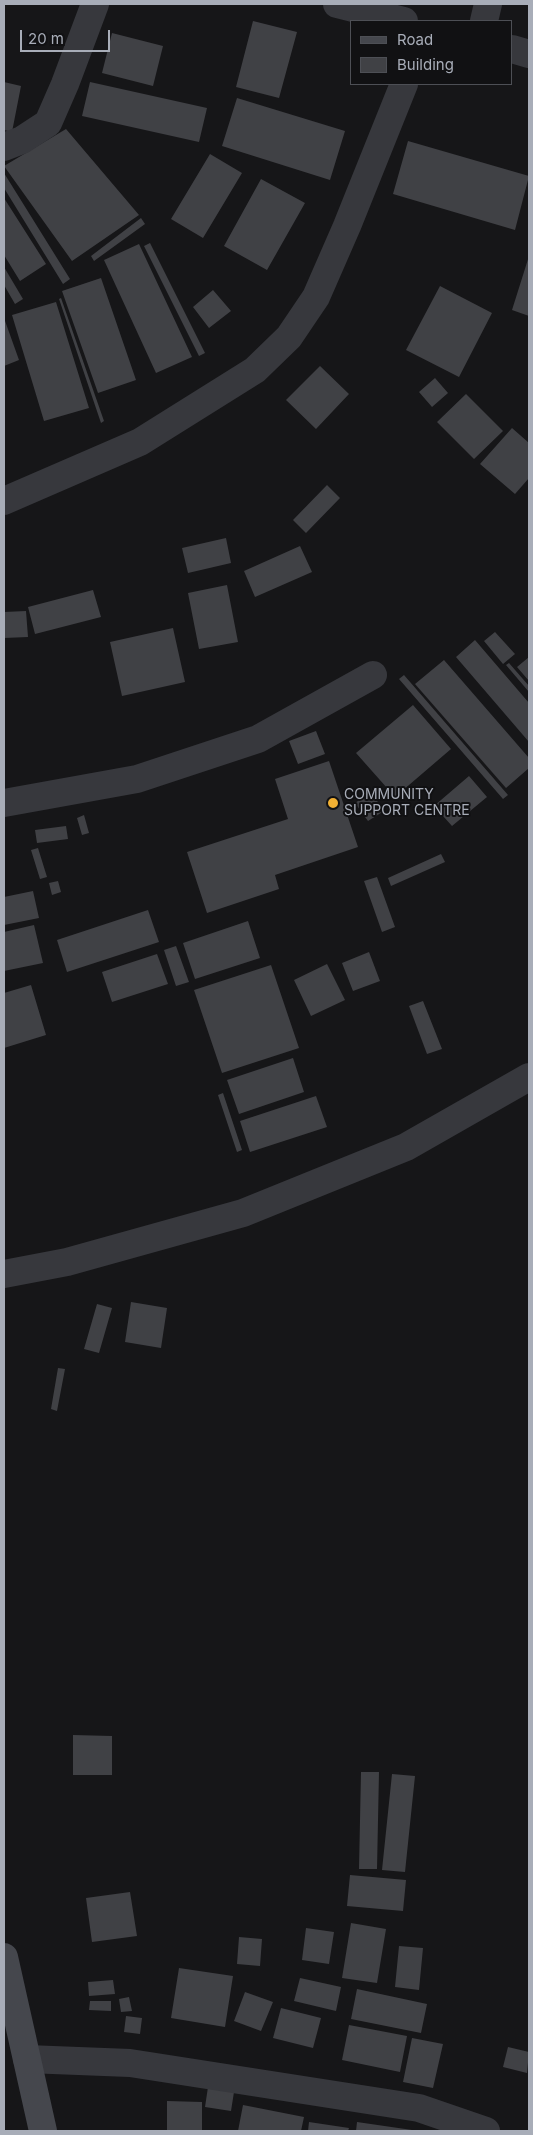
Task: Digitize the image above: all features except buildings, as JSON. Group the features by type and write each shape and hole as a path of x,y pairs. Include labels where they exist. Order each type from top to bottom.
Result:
{"main road":[{"path":"4,1957 43,2131"}],"street":[{"path":"4,147 22,140 48,123 95,4"},
{"path":"336,4 400,20"},
{"path":"484,20 488,4"},
{"path":"513,49 529,54"},
{"path":"4,501 140,442 255,370 289,337 316,297 347,226 404,85"},
{"path":"4,803 137,779 258,739 373,675"},
{"path":"4,1274 67,1262 243,1213 406,1147 529,1077"},
{"path":"27,2058 130,2063 410,2107 486,2131"}],"place":[{"name":"COMMUNITY SUPPORT CENTRE","path":"333,803"}]}
